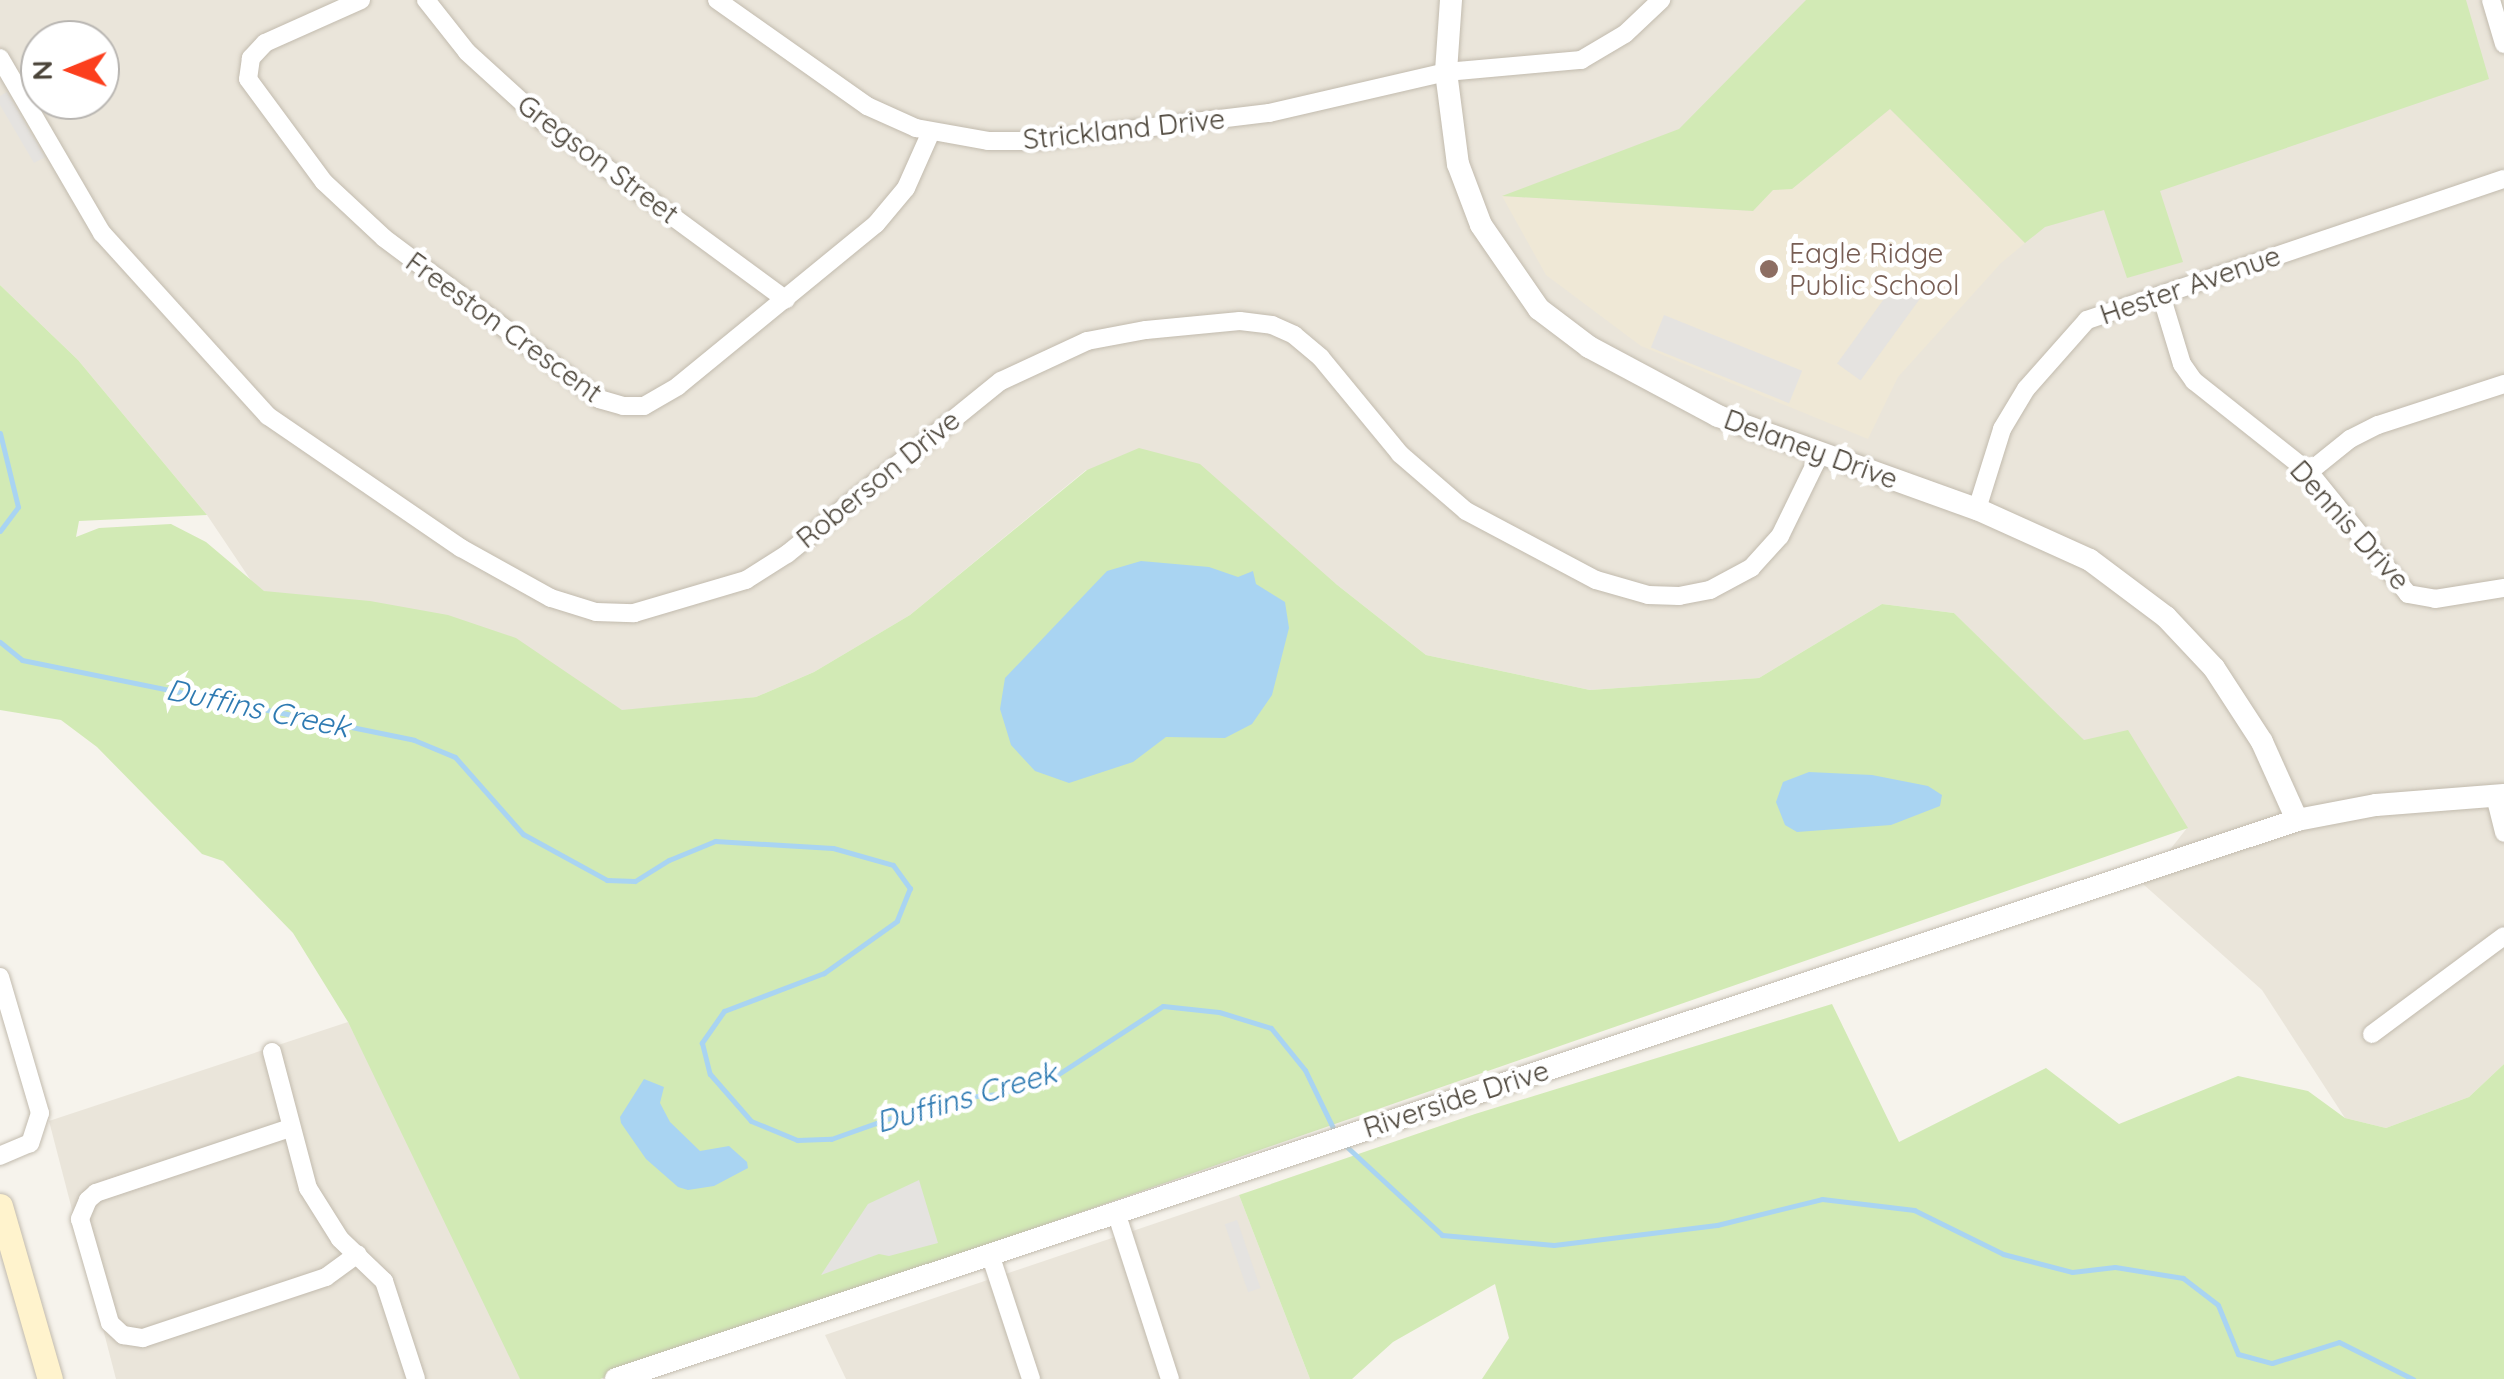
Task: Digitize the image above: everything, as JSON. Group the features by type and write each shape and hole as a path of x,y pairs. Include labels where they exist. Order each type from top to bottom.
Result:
{"main road":[{"path":"0,1206 50,1379"}],"street":[{"name":"Freeston Crescent","path":"361,0 264,43 251,58 248,79 324,182 384,238 599,400 644,406 678,386 786,300 876,224 906,188 930,134"},
{"name":"Gregson Street","path":"426,0 468,52 544,122 786,300"},
{"name":"Strickland Drive","path":"717,0 867,106 930,134 1037,142 1269,113 1446,72 1581,60 1625,34 1662,0"},
{"name":"Delaney Drive","path":"1451,0 1446,72 1458,164 1474,212 1508,269 1539,309 1589,347 1718,416 1976,508 2090,560 2166,617 2214,668 2244,713 2297,820"},
{"path":"2491,0 2504,44"},
{"name":"Roberson Drive","path":"0,58 102,233 268,416 461,548 551,598 596,612 634,613 746,580 787,554 1000,382 1086,341 1146,330 1240,321 1272,325 1294,335 1321,358 1400,454 1466,511 1596,580 1648,595 1679,596 1710,590 1751,568 1780,536 1820,454"},
{"name":"Hester Avenue","path":"1976,508 2002,430 2026,389 2088,320 2504,179"},
{"name":"Dennis Drive","path":"2161,294 2182,364 2194,381 2308,472 2408,594 2435,599 2504,588"},
{"path":"2308,472 2350,440 2378,426 2504,384"},
{"path":"2500,796 2504,833"},
{"name":"Riverside Drive","path":"616,1379 2297,820 2376,805 2500,796"},
{"path":"2372,1034 2504,936"},
{"path":"0,977 40,1113 30,1143 0,1156"},
{"path":"272,1052 290,1128 322,1218 384,1280 416,1379"},
{"path":"290,1128 96,1193 88,1200 80,1220 110,1322 122,1335 142,1338 326,1277 358,1254"},
{"path":"1116,1212 1170,1379"},
{"path":"990,1254 1031,1379"}],"shaded area":[{"path":"0,0 2504,0 2504,1064 2469,1097 2386,1128 2345,1118 2262,990 2143,884 2187,828 2084,741 1954,613 1882,604 1759,678 1590,690 1426,655 1336,584 1086,470 910,615 814,672 756,697 599,713 378,615 296,604 256,588 207,515 78,360 0,285"},
{"path":"7,92 45,157 34,163 0,105 0,96"},
{"name":"Eagle Ridge Public School","path":"1890,109 2025,243 2001,263 1898,377 1868,439 1641,346 1546,275 1502,196 1753,211 1773,189 1792,189"},
{"path":"1897,281 1920,298 1861,381 1837,364"},
{"path":"1664,315 1802,371 1789,403 1651,347"},
{"path":"348,1022 528,1379 116,1379 49,1121"},
{"path":"919,1180 938,1243 889,1256 879,1254 821,1275 868,1204"},
{"path":"1239,1195 1310,1379 846,1379 825,1335"},
{"path":"1237,1220 1260,1288 1248,1292 1225,1224"}],"green space":[{"path":"1806,0 2466,0 2489,79 2160,191 2183,262 2127,278 2104,210 2045,227 2025,243 1890,109 1792,189 1773,190 1753,211 1502,196 1679,129"},
{"path":"0,285 78,360 207,515 79,521 76,537 99,528 171,524 206,542 264,591 370,601 448,615 516,638 622,710 756,697 814,672 910,615 1087,470 1139,448 1200,464 1336,584 1426,655 1590,690 1759,678 1882,604 1954,613 2084,740 2128,730 2188,828 600,1379 520,1379 348,1022 293,933 223,861 202,854 97,747 61,720 0,710"},
{"path":"1832,1004 1899,1142 2046,1068 2119,1124 2238,1076 2308,1091 2345,1118 2386,1128 2469,1097 2504,1064 2504,1379 1482,1379 1509,1338 1495,1284 1393,1342 1352,1379 1310,1379 1239,1195 1475,1114"}],"water":[{"path":"1141,561 1209,567 1238,577 1253,571 1256,584 1285,602 1289,628 1272,695 1252,724 1225,738 1166,737 1133,762 1069,783 1035,771 1011,745 1000,709 1005,678 1107,571"},
{"path":"1809,772 1872,775 1928,786 1942,795 1940,806 1891,825 1797,832 1785,825 1776,802 1783,782"},
{"path":"644,1079 664,1087 660,1103 670,1122 700,1151 729,1146 747,1162 748,1168 714,1186 688,1190 678,1187 646,1159 621,1123 620,1117"}],"waterway":[{"name":"Duffins Creek","path":"0,433 18,507 0,531"},
{"name":"Duffins Creek","path":"0,642 22,660 414,740 455,757 523,834 607,880 635,881 669,860 715,841 833,848 893,865 910,888 897,921 824,973 724,1011 702,1043 710,1074 751,1121 797,1140 831,1139 944,1099 999,1094 1057,1075 1163,1006 1219,1012 1271,1028 1305,1070 1336,1134"},
{"name":"Duffins Creek","path":"1346,1146 1442,1235 1554,1245 1717,1225 1822,1199 1914,1210 2003,1254 2072,1272 2115,1267 2183,1278 2218,1305 2238,1354 2272,1363 2339,1342 2413,1379"}],"place":[{"name":"Eagle Ridge Public School","path":"1769,269"}]}
